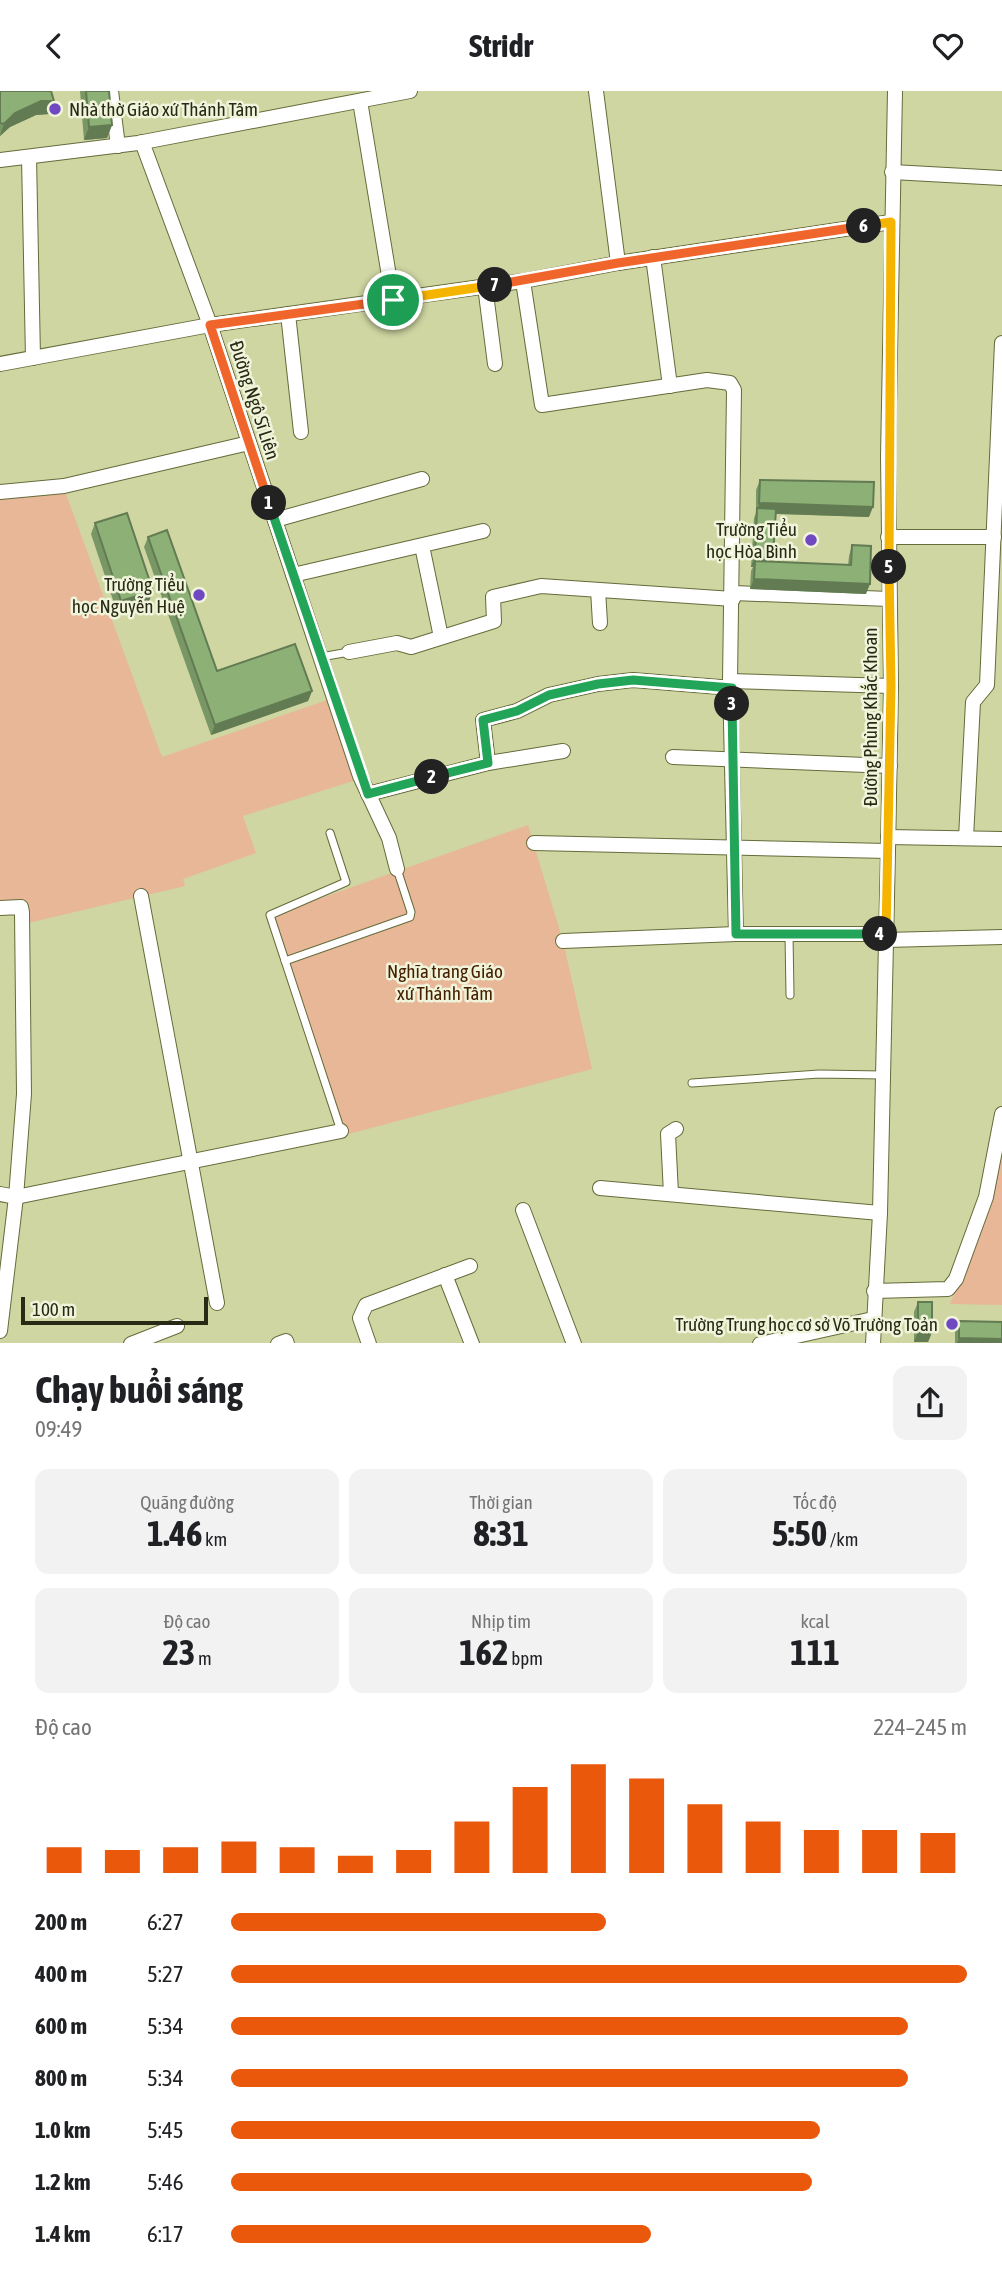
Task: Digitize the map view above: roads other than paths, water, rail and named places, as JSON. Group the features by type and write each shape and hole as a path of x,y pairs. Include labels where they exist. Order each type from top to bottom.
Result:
{"street":[{"path":"111,91 118,146"},
{"path":"0,160 142,142 410,91"},
{"path":"596,91 618,263"},
{"name":"Đường Phùng Khắc Khoan","path":"873,1343 880,1213 890,766 888,537 895,91"},
{"path":"360,100 393,300"},
{"name":"Đường Ngô Sĩ Liên","path":"142,142 210,325 320,657 368,794 388,838 397,869"},
{"path":"29,157 33,358"},
{"path":"892,172 1002,178"},
{"path":"0,364 210,325 523,281 653,257 891,222"},
{"path":"653,257 670,386"},
{"path":"523,281 542,405 721,379 730,383 734,390 731,761 736,934"},
{"path":"485,286 495,364"},
{"path":"288,314 301,432"},
{"path":"966,838 973,702 987,685 996,607 994,537 998,496 1002,343"},
{"path":"0,492 64,486 249,443"},
{"path":"275,520 422,479"},
{"path":"293,575 483,531"},
{"path":"888,537 994,537"},
{"path":"422,546 441,637"},
{"path":"349,652 397,643 411,647 494,621 493,597 541,586 733,596 889,600"},
{"path":"598,590 600,623"},
{"path":"488,763 483,720 517,711 549,695 598,684 633,680 891,686"},
{"path":"987,685 1002,690"},
{"path":"368,794 488,763 563,751"},
{"path":"673,757 890,766"},
{"path":"534,843 734,846 1002,839"},
{"path":"141,896 217,1303"},
{"path":"0,908 21,907 22,912 24,1094 16,1197 0,1331"},
{"path":"563,940 736,934 1002,937"},
{"path":"874,1291 948,1289 956,1279 986,1197 1002,1114"},
{"path":"671,1194 668,1134 676,1129"},
{"path":"0,1194 16,1197 190,1160 341,1132"},
{"path":"600,1188 880,1213"},
{"path":"523,1210 574,1343"},
{"path":"369,1343 360,1318 366,1305 470,1266"},
{"path":"446,1275 472,1343"},
{"path":"760,1343 873,1318"},
{"path":"131,1343 177,1326"},
{"path":"278,1343 287,1343"}],"lane":[{"path":"320,657 349,652"},
{"path":"330,832 346,882 270,915 341,1132"},
{"path":"285,961 410,917 411,912 397,869"},
{"path":"789,934 790,995"},
{"path":"692,1083 819,1074 883,1075"}],"place":[{"name":"Nhà thờ Giáo xứ Thánh Tâm","path":"55,109"},
{"name":"Trường Tiểu học Hòa Bình","path":"811,540"},
{"name":"Trường Tiểu học Nguyễn Huệ","path":"199,595"},
{"name":"Trường Trung học cơ sở Võ Trường Toản","path":"952,1324"}],"park label":[{"name":"Nghĩa trang Giáo xứ Thánh Tâm","path":"445,982"}]}
